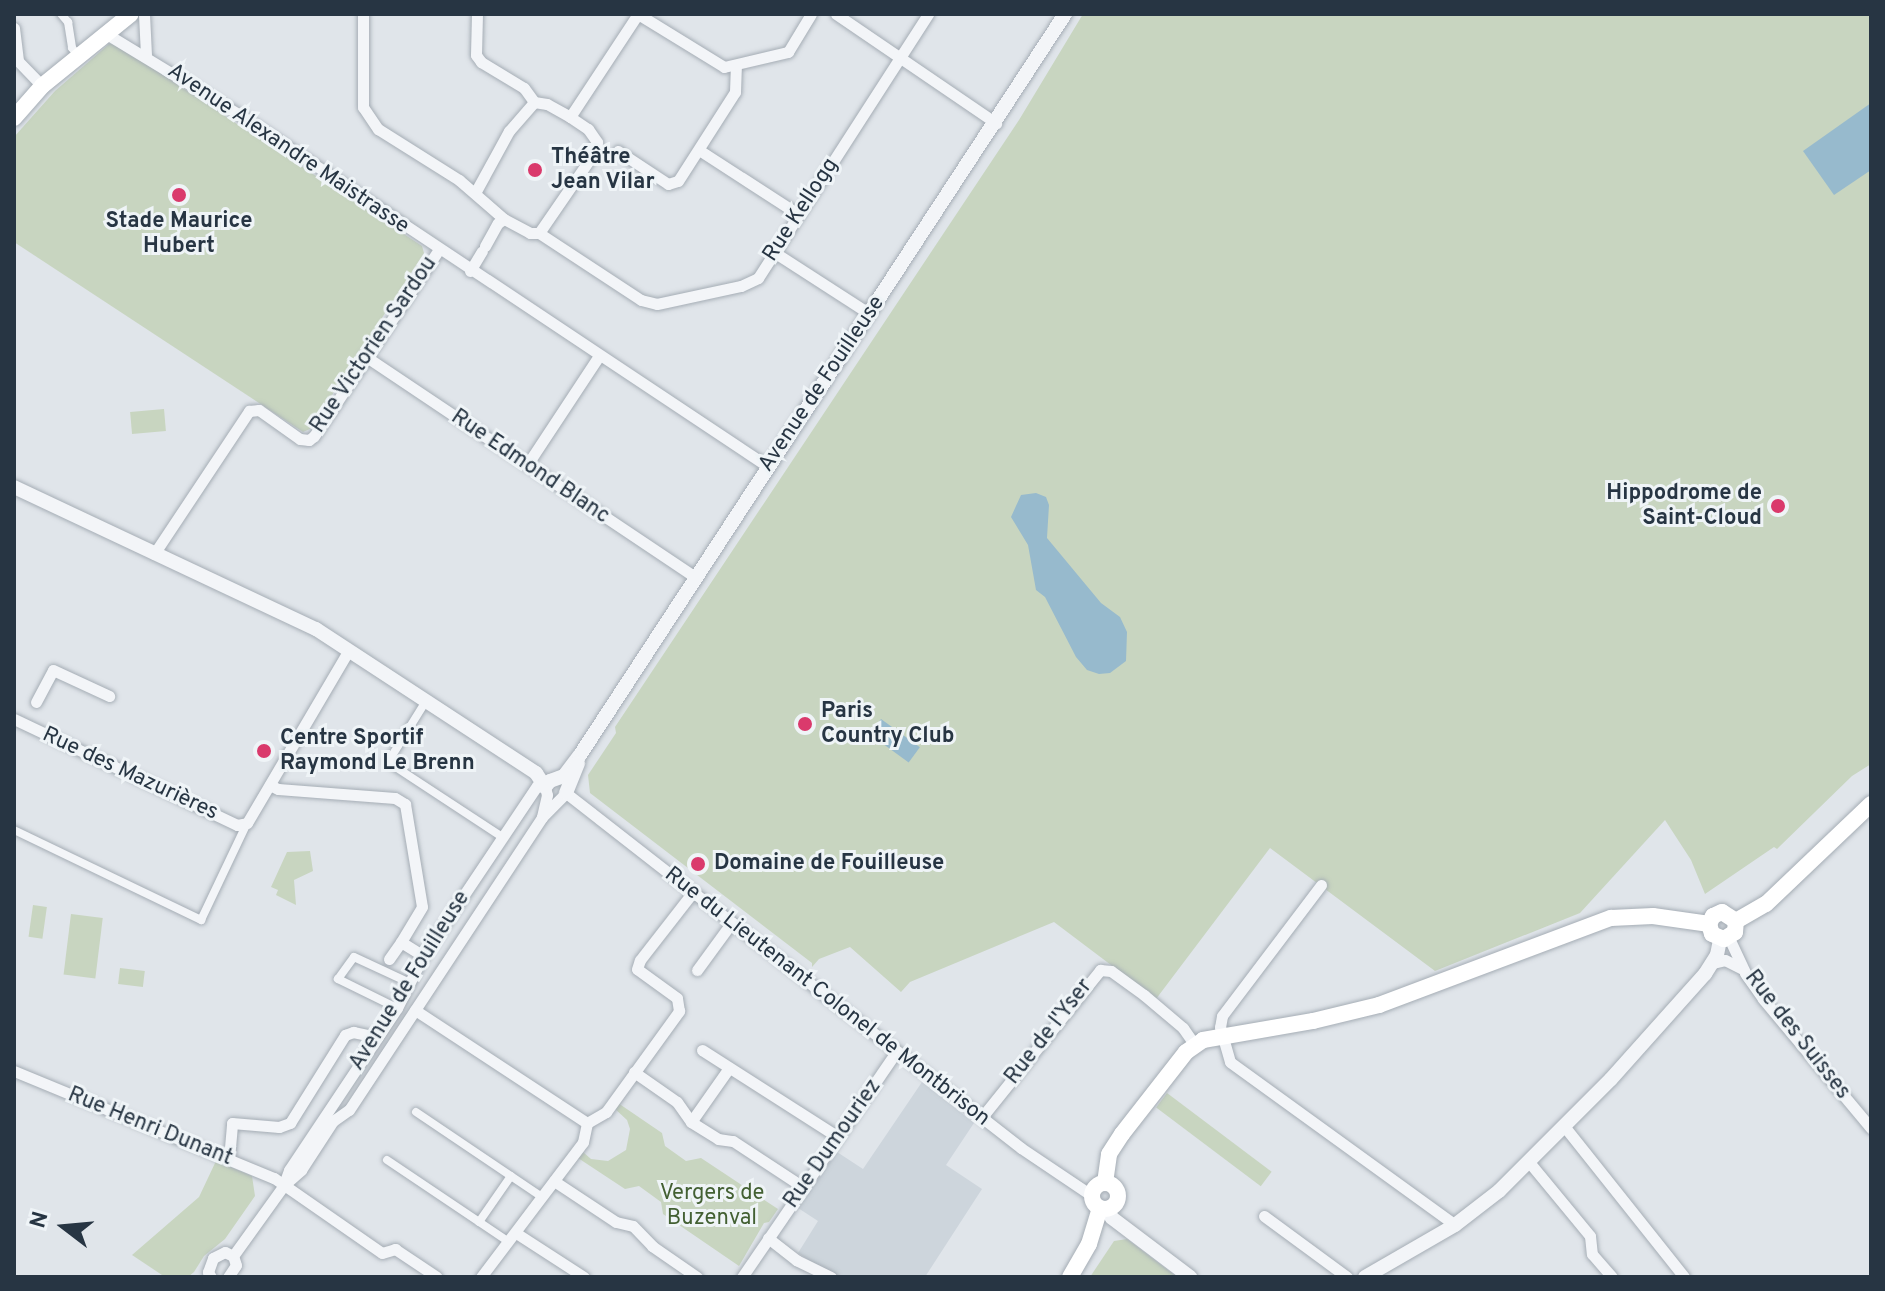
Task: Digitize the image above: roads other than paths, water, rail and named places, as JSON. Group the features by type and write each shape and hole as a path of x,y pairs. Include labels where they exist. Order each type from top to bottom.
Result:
{"main road":[{"path":"14,118 42,86 131,14"},
{"path":"1736,921 1766,904 1871,804"},
{"path":"1722,912 1736,921 1735,932 1724,938 1712,934 1709,924 1713,916 1722,912"},
{"path":"1105,1183 1108,1157 1116,1143 1194,1044 1222,1035 1313,1021 1379,1005 1611,918 1653,916 1709,924"},
{"path":"1070,1277 1087,1250 1100,1205 1096,1186 1105,1183 1114,1186 1118,1195 1116,1205 1100,1205"}],"street":[{"path":"61,14 68,22 72,48 78,55"},
{"path":"68,22 76,14"},
{"name":"Avenue Alexandre Maistrasse","path":"144,14 146,55"},
{"path":"363,14 363,107 378,129 475,193 504,219 498,223 470,271"},
{"path":"477,14 476,55 481,62 524,88 534,102 547,104 570,117 588,129 597,142 616,150 668,184 678,181 735,92 736,65"},
{"path":"570,117 638,14 724,67 788,52 811,14"},
{"path":"836,14 996,123"},
{"name":"Rue Kellogg","path":"504,219 530,233 539,233 641,300 657,304 758,278 928,14"},
{"name":"Avenue de Fouilleuse","path":"542,817 545,787 550,781 564,776 580,755 1065,14"},
{"path":"14,28 18,61 42,86"},
{"name":"Avenue Alexandre Maistrasse","path":"105,33 146,55 767,466"},
{"path":"475,193 509,131 534,102"},
{"path":"539,233 594,153 597,142"},
{"path":"699,150 798,214"},
{"name":"Rue Victorien Sardou","path":"154,554 216,451 249,411 259,410 300,439 309,440 439,249"},
{"path":"774,252 870,314"},
{"name":"Rue Edmond Blanc","path":"365,356 695,577"},
{"path":"527,465 599,356"},
{"path":"16,493 305,623 536,773 545,787 566,793 564,776"},
{"name":"Rue des Mazurières","path":"14,830 201,920 247,823 349,650"},
{"name":"Rue des Mazurières","path":"36,702 53,670 109,696"},
{"path":"426,701 388,762 502,837"},
{"name":"Rue des Mazurières","path":"14,719 237,825 247,823"},
{"name":"Avenue de Fouilleuse","path":"206,1275 213,1258 229,1254 284,1185 301,1170 333,1121 349,1110 542,817 566,793 580,755"},
{"path":"270,785 278,789 395,798 405,804 422,907 389,959"},
{"name":"Avenue de Fouilleuse","path":"284,1185 289,1170 397,1008 423,956 537,786 545,787"},
{"name":"Rue du Lieutenant Colonel de Montbrison","path":"566,793 1190,1277"},
{"path":"1321,885 1222,1016 1222,1035 1230,1062 1455,1225"},
{"path":"481,1277 583,1142 587,1123 606,1112 679,1011 677,998 637,969 640,960 693,892"},
{"path":"697,970 732,922"},
{"path":"1365,1277 1455,1225 1499,1191 1628,1060 1713,963 1724,938"},
{"name":"Rue des Suisses","path":"1724,938 1763,999 1871,1128"},
{"path":"401,942 423,956"},
{"path":"397,1008 338,979 354,957 410,983"},
{"path":"1713,963 1725,960 1743,969"},
{"name":"Rue de l'Yser","path":"982,1117 1100,970 1111,971 1144,995 1183,1028 1194,1044"},
{"path":"415,1010 587,1123"},
{"path":"229,1159 232,1123 279,1127 290,1123 345,1035 353,1032 377,1037"},
{"path":"702,1050 838,1137"},
{"name":"Rue Dumouriez","path":"742,1277 897,1051"},
{"path":"691,1122 729,1068"},
{"name":"Rue Henri Dunant","path":"14,1071 229,1159 296,1190 382,1253 395,1249 437,1277"},
{"path":"634,1072 677,1102 691,1122 718,1139 733,1141 803,1187"},
{"path":"416,1112 542,1197"},
{"path":"1564,1126 1684,1277"},
{"path":"387,1160 479,1222 583,1277"},
{"path":"1529,1162 1590,1236 1592,1254 1612,1277"},
{"path":"479,1222 511,1176"},
{"path":"554,1181 616,1222 633,1226 652,1246 697,1277"},
{"path":"1264,1216 1347,1277"},
{"path":"768,1238 796,1260 831,1277"},
{"path":"229,1254 234,1275"}],"water":[{"path":"1871,103 1871,170 1834,195 1803,151"},
{"path":"1036,493 1046,497 1049,505 1047,538 1101,603 1120,617 1127,632 1126,661 1110,673 1099,674 1087,670 1076,657 1045,597 1036,590 1028,545 1011,517 1021,495"},
{"path":"881,719 920,747 909,763 870,734"}],"place":[{"name":"Théâtre Jean Vilar","path":"535,170"},
{"name":"Stade Maurice Hubert","path":"179,195"},
{"name":"Hippodrome de Saint-Cloud","path":"1778,506"},
{"name":"Paris Country Club","path":"805,724"},
{"name":"Centre Sportif Raymond Le Brenn","path":"264,751"},
{"name":"Domaine de Fouilleuse","path":"698,864"}],"park label":[{"name":"Vergers de Buzenval","path":"712,1206"}]}
